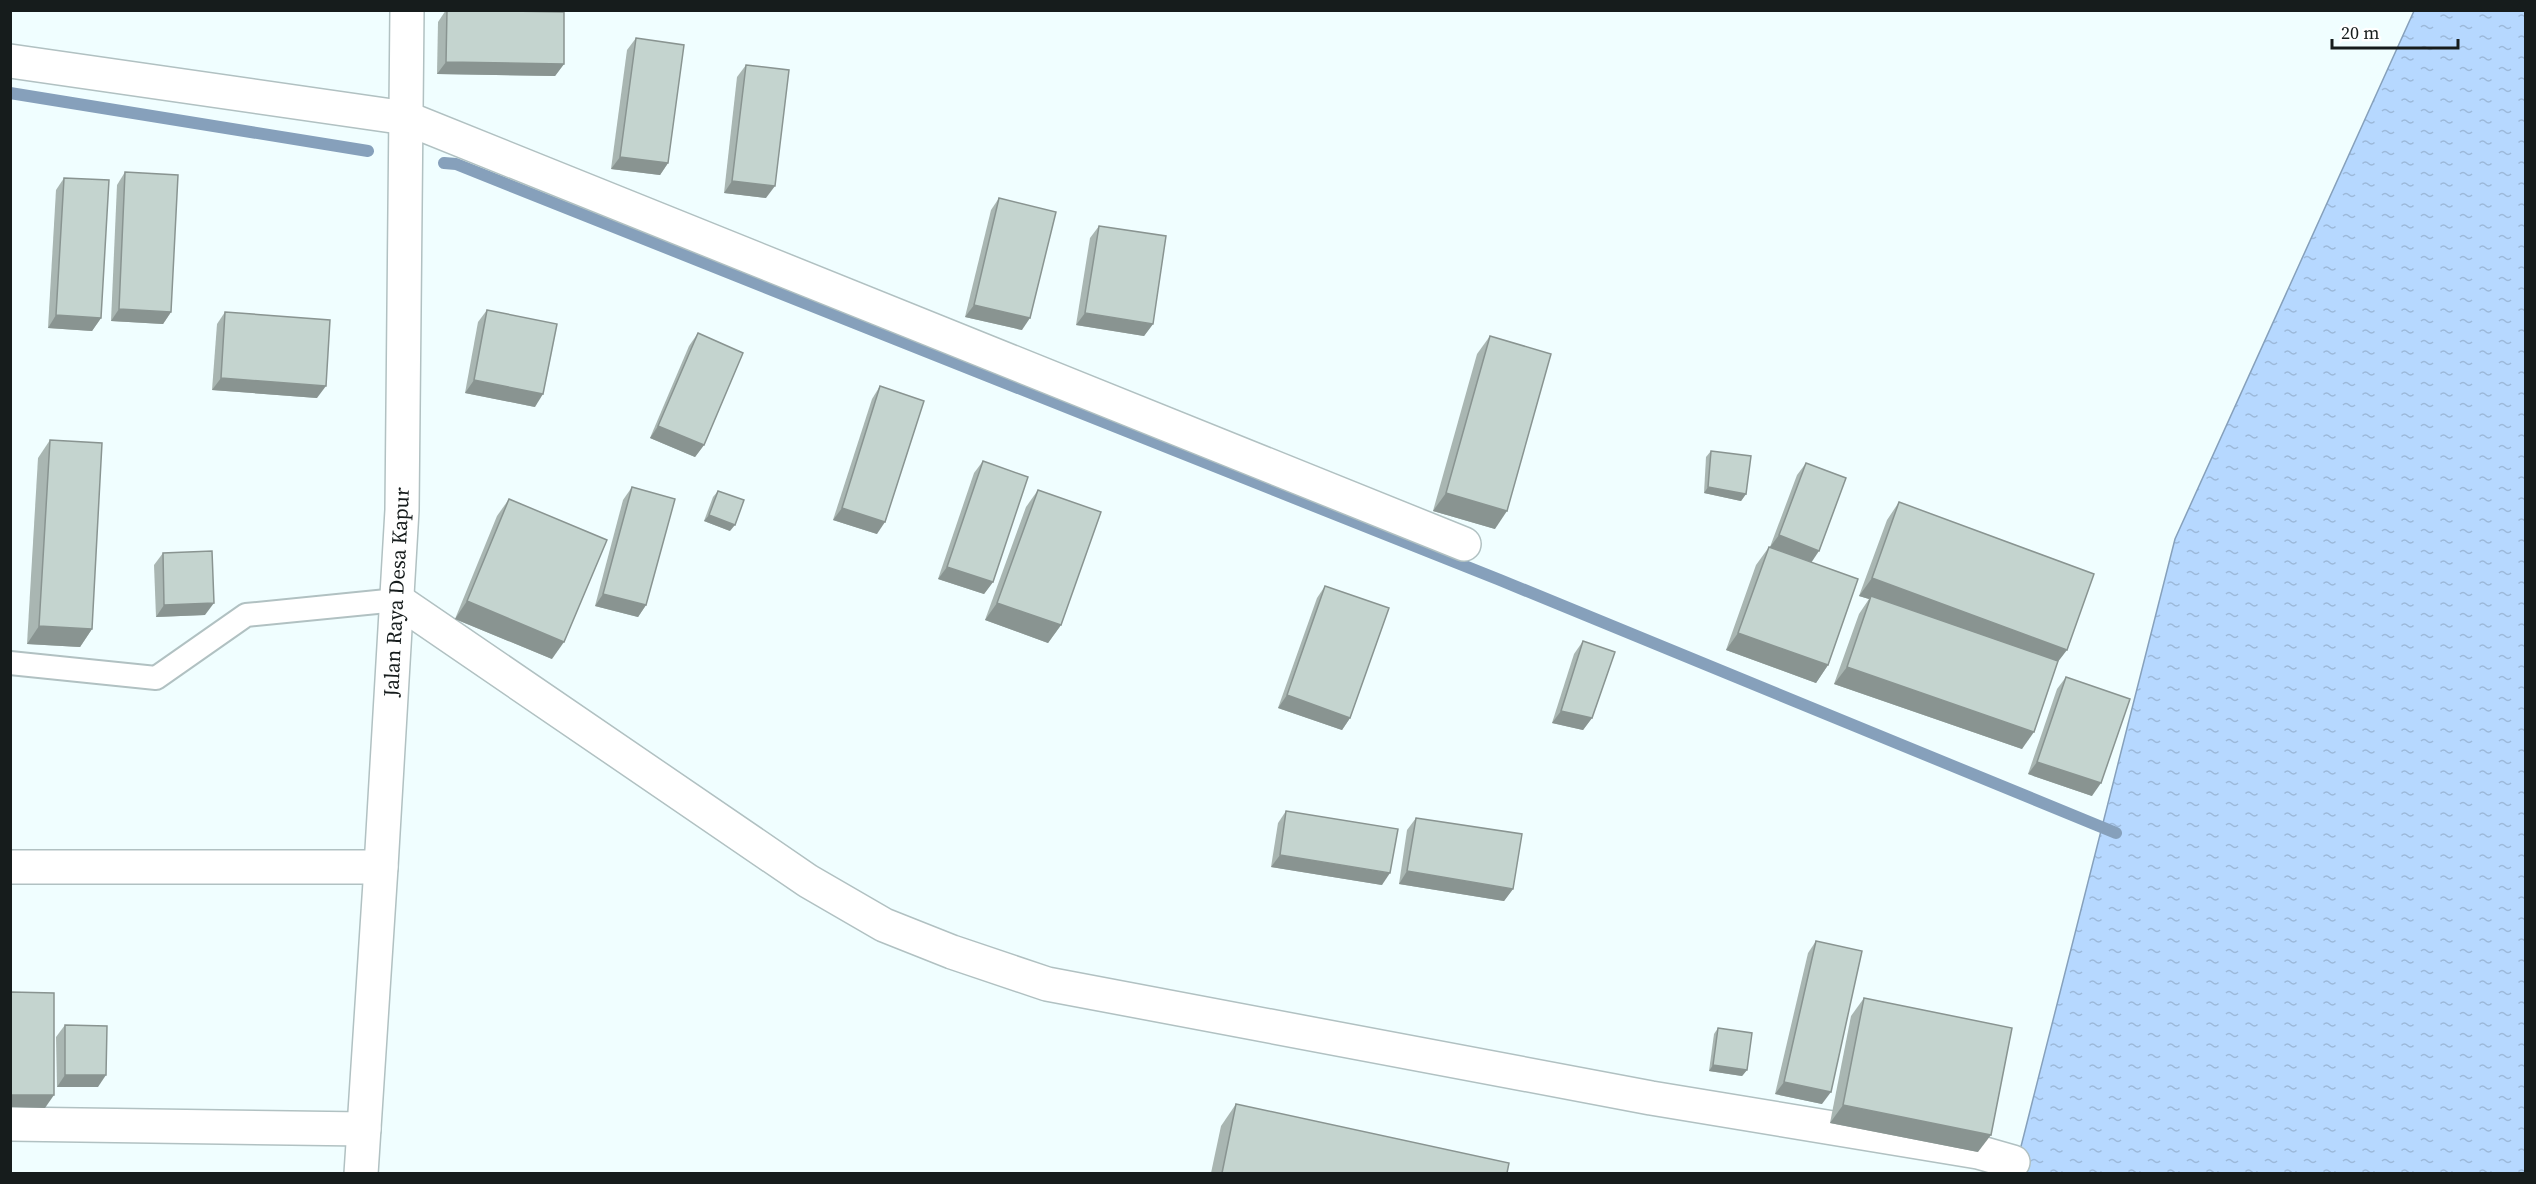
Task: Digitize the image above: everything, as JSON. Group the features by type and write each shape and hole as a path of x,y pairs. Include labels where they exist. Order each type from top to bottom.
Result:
{"street":[{"name":"Jalan Raya Desa Kapur","path":"361,1173 402,510 406,10"},
{"path":"10,61 406,118 1464,544"},
{"path":"397,600 808,880 885,925 952,952 1047,984 1651,1098 1978,1152 2013,1162"},
{"path":"10,867 381,867"},
{"path":"10,1124 364,1129"}],"lane":[{"path":"10,663 156,678 246,615 397,600"}],"water":[{"path":"2414,11 2525,11 2525,1173 2014,1174 2175,539"}],"building":[{"path":"447,10 564,12 564,64 446,62"},
{"path":"636,38 684,45 668,163 620,157"},
{"path":"746,65 789,70 775,186 732,181"},
{"path":"125,172 178,175 171,312 119,309"},
{"path":"64,178 109,180 101,318 56,315"},
{"path":"999,198 1056,212 1030,318 974,305"},
{"path":"1099,226 1166,236 1153,324 1085,313"},
{"path":"487,310 557,324 543,394 474,380"},
{"path":"225,312 330,320 326,386 221,378"},
{"path":"698,333 743,353 704,445 658,426"},
{"path":"1490,336 1551,354 1507,511 1446,493"},
{"path":"880,386 924,401 885,522 842,508"},
{"path":"50,440 102,443 92,629 39,626"},
{"path":"1711,451 1751,456 1746,494 1708,487"},
{"path":"983,461 1028,477 993,582 947,567"},
{"path":"1806,463 1846,478 1819,551 1779,535"},
{"path":"632,487 675,499 646,605 603,594"},
{"path":"1038,490 1101,512 1061,625 997,603"},
{"path":"718,491 744,500 735,525 709,515"},
{"path":"509,499 607,540 564,642 467,601"},
{"path":"1899,502 2094,574 2067,650 1872,578"},
{"path":"1769,547 1858,579 1828,665 1738,633"},
{"path":"212,551 214,603 164,605 163,553"},
{"path":"1325,586 1389,608 1350,718 1287,695"},
{"path":"1871,596 2058,661 2034,732 1847,667"},
{"path":"1583,641 1615,652 1592,718 1561,711"},
{"path":"2066,677 2130,699 2101,783 2037,762"},
{"path":"1286,811 1398,829 1390,873 1280,855"},
{"path":"1416,818 1522,834 1513,889 1407,871"},
{"path":"1816,941 1862,951 1831,1092 1784,1082"},
{"path":"11,992 54,993 54,1095 11,1095"},
{"path":"1864,998 2012,1028 1991,1135 1843,1105"},
{"path":"65,1025 107,1026 106,1075 65,1075"},
{"path":"1718,1028 1752,1033 1747,1070 1713,1065"},
{"path":"1236,1104 1509,1163 1507,1173 1222,1173"}],"waterway":[{"path":"10,93 368,151"},
{"path":"444,163 456,164 1500,580 2116,833"}]}
